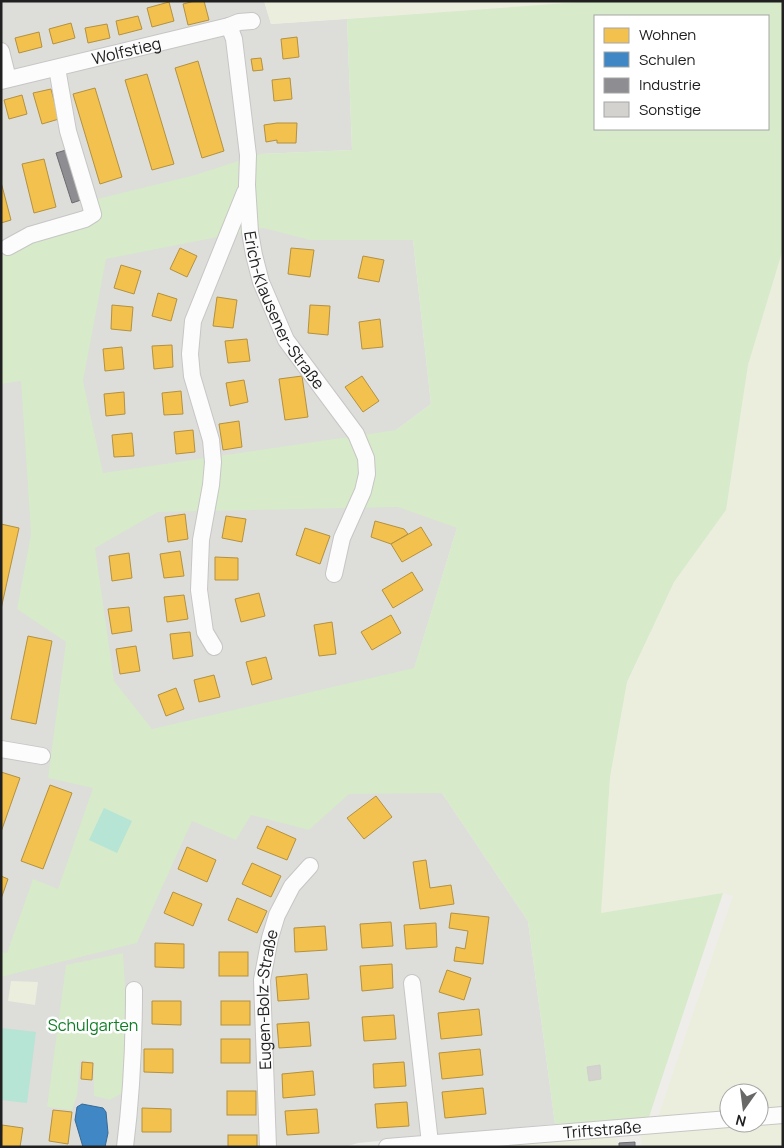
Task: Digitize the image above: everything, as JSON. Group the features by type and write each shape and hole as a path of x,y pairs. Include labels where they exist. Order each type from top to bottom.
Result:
{"street":[{"name":"Wolfstieg","path":"4,80 239,22 252,21"},
{"name":"Erich-Klausener-Straße","path":"229,26 235,48 247,145 250,232 261,282 286,340 356,434 366,458 367,474 363,491 342,538 334,574"},
{"path":"1,51 4,80"},
{"path":"8,247 30,235 84,219 93,214 68,131 57,68"},
{"path":"214,647 205,632 199,582 201,540 211,485 213,462 211,440 192,376 191,332 193,321 248,185"},
{"path":"1,749 42,756"},
{"name":"Eugen-Bolz-Straße","path":"268,1147 262,980 270,938 277,915 292,886 310,866"},
{"path":"412,983 430,1143"},
{"path":"125,1147 131,1102 134,1048 134,990"},
{"path":"769,1116 783,1115"},
{"name":"Triftstraße","path":"387,1147 719,1120"}],"shaded area":[{"path":"1,1 264,1 271,24 347,19 352,150 260,154 310,240 413,240 431,404 396,430 457,528 414,669 442,793 528,921 555,1124 358,1143 345,1147 1,1147"}],"green space":[{"path":"264,1 595,1 271,24"},
{"path":"595,1 783,1 783,249 748,365 726,510 674,582 627,682 610,777 601,913 723,893 648,1120 555,1124 528,921 442,793 349,794 309,830 251,815 236,840 192,821 137,943 1,977 1,952 7,953 33,879 58,889 93,788 48,778 66,642 17,609 31,534 21,381 1,384 1,256 93,214 89,201 195,175 260,154 352,150 347,19","holes":["263,228 310,240 413,240 431,404 396,430 103,473 83,381 106,259","398,507 457,528 414,668 152,729 114,681 95,548 158,512"]},
{"path":"783,249 783,1110 769,1111 769,1083 719,1083 719,1115 657,1120 733,896 723,893 601,913 610,777 627,683 674,582 726,510 748,365"},
{"path":"104,808 132,821 117,853 89,840"},
{"name":"Schulgarten","path":"123,953 127,1017 124,1092 110,1100 94,1096 94,1062 80,1060 77,1096 72,1110 47,1107 66,965"},
{"path":"11,981 38,982 35,1005 8,1001"},
{"path":"1,1028 36,1032 27,1103 1,1100"},
{"path":"783,1123 783,1147 642,1147 641,1135 719,1128 719,1133 769,1133 769,1124"},
{"path":"617,1136 618,1147 491,1147"}],"building: Wohnen":[{"path":"204,1 209,20 188,25 183,4"},
{"path":"169,2 174,21 152,27 147,8"},
{"path":"138,16 142,29 119,35 116,21"},
{"path":"71,23 75,38 53,44 49,29"},
{"path":"107,24 110,38 88,43 85,28"},
{"path":"39,32 42,47 19,53 15,38"},
{"path":"297,37 299,57 283,59 281,39"},
{"path":"261,58 263,70 253,71 251,59"},
{"path":"198,61 224,151 202,158 175,68"},
{"path":"147,74 174,164 152,170 125,80"},
{"path":"290,78 292,99 274,101 272,80"},
{"path":"95,88 122,177 100,184 73,94"},
{"path":"51,89 59,119 42,124 33,93"},
{"path":"22,95 27,114 9,119 4,100"},
{"path":"297,123 296,143 277,143 277,140 266,142 264,125"},
{"path":"44,159 56,207 34,213 22,164"},
{"path":"1,182 11,220 1,223"},
{"path":"180,248 197,256 187,277 170,269"},
{"path":"291,248 314,250 310,277 288,274"},
{"path":"363,256 384,260 379,282 358,278"},
{"path":"121,265 141,271 134,294 114,288"},
{"path":"158,293 177,299 171,321 152,316"},
{"path":"217,297 237,300 233,328 213,326"},
{"path":"112,305 133,307 131,331 111,329"},
{"path":"310,305 330,306 328,335 308,333"},
{"path":"380,319 383,347 362,349 359,322"},
{"path":"247,339 250,361 228,363 225,341"},
{"path":"172,345 173,367 154,369 152,346"},
{"path":"122,347 124,369 105,371 103,349"},
{"path":"302,376 308,417 285,420 279,379"},
{"path":"362,376 379,401 363,412 345,387"},
{"path":"244,380 248,402 230,406 226,383"},
{"path":"181,391 183,414 164,415 162,393"},
{"path":"124,392 125,414 106,416 104,394"},
{"path":"239,421 242,447 223,450 219,424"},
{"path":"193,430 195,452 176,454 174,432"},
{"path":"132,433 134,456 114,457 112,435"},
{"path":"185,514 188,539 168,542 165,517"},
{"path":"226,516 246,519 242,542 222,538"},
{"path":"375,521 404,529 408,534 391,544 371,537"},
{"path":"1,524 19,528 1,609"},
{"path":"421,527 432,545 402,562 391,544"},
{"path":"305,528 330,536 320,564 296,555"},
{"path":"180,551 184,576 164,578 160,554"},
{"path":"129,553 132,578 112,581 109,556"},
{"path":"215,557 238,558 238,580 215,580"},
{"path":"412,572 423,590 393,608 382,590"},
{"path":"259,593 265,616 241,622 235,599"},
{"path":"184,595 188,619 167,622 164,597"},
{"path":"129,607 132,631 112,634 108,609"},
{"path":"391,615 401,633 372,650 361,632"},
{"path":"332,622 336,654 319,656 314,625"},
{"path":"190,632 193,656 173,659 170,634"},
{"path":"28,636 52,641 36,724 11,719"},
{"path":"136,646 140,671 120,674 116,649"},
{"path":"266,657 272,679 252,685 246,662"},
{"path":"214,675 220,697 199,702 194,680"},
{"path":"176,688 184,709 166,716 158,695"},
{"path":"1,772 20,778 1,832"},
{"path":"50,785 72,793 43,869 21,861"},
{"path":"376,796 392,817 364,839 347,818"},
{"path":"267,826 296,839 287,860 257,848"},
{"path":"187,847 216,860 207,882 178,869"},
{"path":"426,860 430,888 451,885 454,904 420,909 413,862"},
{"path":"252,863 281,876 271,897 242,884"},
{"path":"1,876 8,879 1,899"},
{"path":"173,892 202,904 193,926 164,913"},
{"path":"237,898 267,911 257,933 228,920"},
{"path":"451,913 489,917 483,964 454,961 456,947 465,949 468,931 449,928"},
{"path":"391,922 393,946 362,948 360,924"},
{"path":"436,923 437,947 406,949 404,925"},
{"path":"325,926 327,950 295,952 294,928"},
{"path":"155,943 184,944 184,968 155,967"},
{"path":"219,952 248,952 248,976 219,976"},
{"path":"392,964 393,988 362,991 360,966"},
{"path":"447,970 471,978 464,1000 439,992"},
{"path":"307,974 309,999 278,1001 276,977"},
{"path":"152,1001 181,1001 181,1025 152,1024"},
{"path":"221,1001 250,1001 250,1025 221,1025"},
{"path":"479,1009 482,1035 441,1039 438,1013"},
{"path":"394,1015 396,1039 364,1041 362,1017"},
{"path":"309,1022 311,1046 279,1048 277,1024"},
{"path":"221,1039 250,1039 250,1063 221,1063"},
{"path":"144,1049 173,1049 173,1073 144,1072"},
{"path":"480,1049 483,1075 442,1079 439,1053"},
{"path":"82,1062 93,1063 92,1080 81,1079"},
{"path":"404,1062 406,1086 374,1088 373,1064"},
{"path":"313,1071 315,1095 283,1098 282,1074"},
{"path":"483,1088 486,1114 445,1118 442,1092"},
{"path":"227,1091 256,1091 256,1115 227,1115"},
{"path":"407,1102 409,1126 377,1128 375,1104"},
{"path":"142,1108 171,1109 171,1132 142,1132"},
{"path":"317,1109 319,1133 287,1135 285,1111"},
{"path":"53,1110 72,1112 68,1144 49,1141"},
{"path":"2,1125 23,1128 20,1147 1,1147"},
{"path":"228,1135 257,1135 257,1147 228,1147"}],"building: Schulen":[{"path":"82,1104 103,1108 106,1112 108,1133 105,1147 83,1147 75,1120 77,1107"}],"building: Industrie":[{"path":"66,150 81,200 72,203 56,153"},
{"path":"635,1142 635,1147 619,1147 619,1143"}],"building: Sonstige":[{"path":"600,1065 601,1079 589,1081 587,1067"}]}
